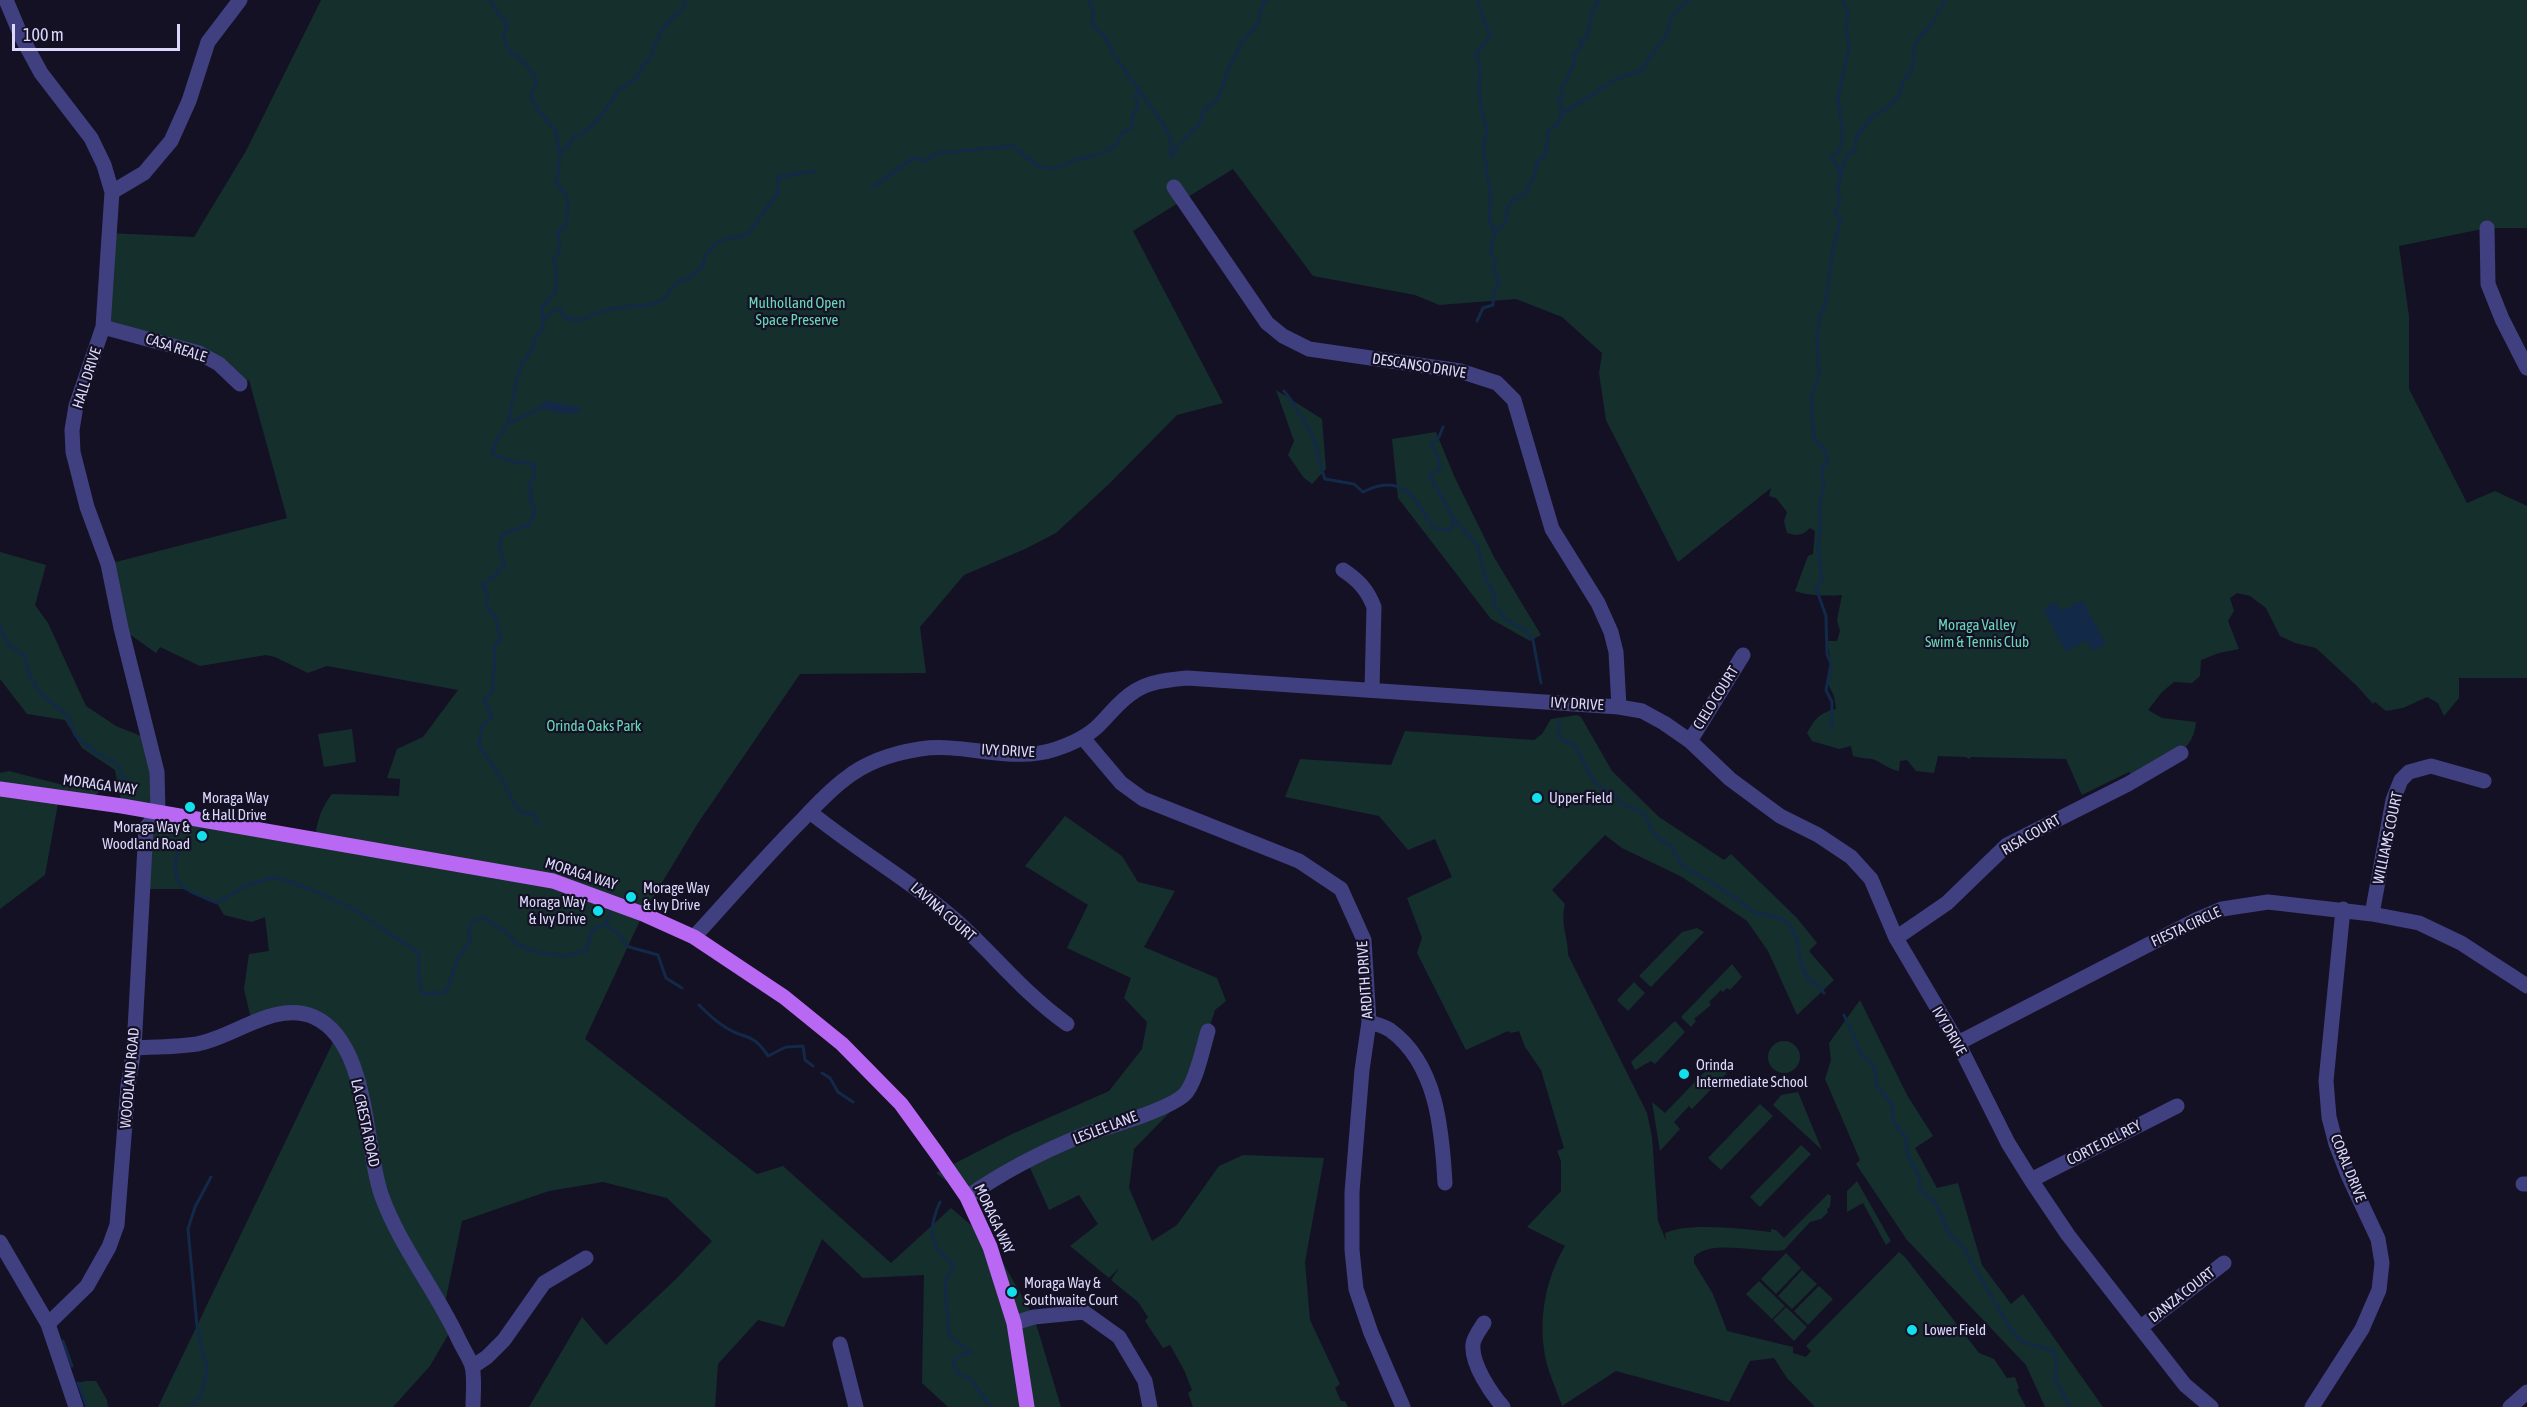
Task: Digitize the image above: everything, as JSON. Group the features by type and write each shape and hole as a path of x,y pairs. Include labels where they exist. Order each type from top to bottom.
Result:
{"main road":[{"name":"MORAGA WAY","path":"0,789 158,812 553,881 643,914 694,937 784,997 842,1044 901,1104 967,1197 990,1246 1014,1323 1027,1407"}],"street":[{"name":"HALL DRIVE","path":"6,0 41,73 91,138 104,165 112,192 103,327 76,406 72,430 73,452 87,507 108,564 121,628 151,740 157,772 158,812"},
{"path":"112,192 144,172 171,141 189,101 208,42 240,0"},
{"name":"DESCANSO DRIVE","path":"1174,187 1267,323 1283,336 1309,349 1460,371 1497,383 1514,400 1552,529 1598,603 1611,632 1616,652 1620,707"},
{"path":"2487,228 2488,284 2502,320 2527,368"},
{"name":"CASA REALE","path":"103,327 199,353 219,364 240,384"},
{"path":"1343,570 1359,581 1369,594 1374,607 1372,690"},
{"name":"CIELO COURT","path":"1690,741 1743,655"},
{"name":"IVY DRIVE","path":"694,937 723,902 810,812 845,779 868,765 891,755 921,748 1039,754 1083,738 1113,707 1136,690 1161,681 1187,678 1620,707 1642,711 1690,741 1730,779 1780,816 1818,835 1851,856 1871,879 1896,938 1958,1043 2008,1143 2031,1180 2068,1235 2185,1385 2211,1407"},
{"name":"ARDITH DRIVE","path":"1083,738 1121,783 1143,799 1299,861 1341,889 1364,940 1369,1022 1362,1070 1353,1181 1352,1250 1356,1288 1371,1333 1403,1407"},
{"name":"RISA COURT","path":"1896,938 1947,903 2007,845 2128,784 2181,753"},
{"name":"WILLIAMS COURT","path":"2372,914 2393,800 2401,780 2409,772 2431,766 2484,781"},
{"name":"WOODLAND ROAD","path":"48,1324 87,1286 109,1247 117,1225 128,1086 134,1048 146,828 158,812"},
{"name":"LAVINA COURT","path":"810,812 841,837 897,873 960,924 1039,1004 1067,1024"},
{"name":"FIESTA CIRCLE","path":"1958,1043 2196,920 2222,909 2268,902 2343,909 2419,923 2495,963 2527,986"},
{"name":"CORAL DRIVE","path":"2312,1407 2362,1329 2379,1290 2382,1263 2378,1239 2348,1175 2329,1117 2326,1081 2343,909"},
{"name":"LA CRESTA ROAD","path":"134,1048 197,1044 285,1013 299,1013 314,1018 337,1034 344,1046 359,1088 381,1193 398,1231 444,1308 472,1367 472,1407"},
{"path":"1369,1022 1389,1028 1411,1048 1425,1073 1442,1134 1445,1183"},
{"name":"LESLEE LANE","path":"967,1197 1003,1172 1079,1137 1170,1104 1185,1095 1192,1083 1208,1031"},
{"name":"CORTE DEL REY","path":"2031,1180 2176,1106"},
{"path":"0,1242 48,1324 76,1407"},
{"path":"472,1367 504,1340 544,1283 586,1258"},
{"name":"DANZA COURT","path":"2141,1327 2224,1263"},
{"path":"1014,1323 1034,1317 1084,1312 1119,1337 1145,1381 1150,1407"},
{"path":"1484,1323 1473,1341 1473,1352 1490,1391 1503,1407"},
{"path":"840,1344 856,1407"},
{"path":"2510,1407 2527,1392"}],"green space":[{"name":"Mulholland Open Space Preserve","path":"321,0 2527,0 2527,228 2487,228 2399,246 2409,316 2409,389 2467,503 2495,491 2527,506 2527,678 2459,678 2459,698 2444,716 2438,703 2427,697 2403,708 2386,711 2375,702 2373,704 2316,648 2295,643 2280,636 2266,608 2250,596 2237,593 2230,598 2234,611 2228,621 2239,649 2201,660 2200,676 2192,683 2174,682 2162,692 2148,710 2162,718 2196,722 2194,733 2183,750 2136,779 2129,772 2082,795 2066,759 1971,757 1969,759 1938,756 1934,773 1916,771 1907,760 1900,761 1899,771 1875,760 1853,756 1851,746 1839,749 1812,741 1807,733 1815,720 1825,712 1836,709 1834,696 1828,684 1831,664 1827,641 1837,641 1840,631 1837,620 1842,595 1812,595 1795,591 1808,556 1813,554 1815,531 1810,528 1799,535 1787,533 1784,521 1787,512 1776,498 1769,496 1771,488 1678,562 1606,420 1599,373 1602,353 1562,317 1516,299 1439,305 1415,295 1313,276 1233,169 1133,231 1223,403 1177,415 1109,484 1056,533 964,575 920,627 926,673 800,674 698,823 643,914 585,1039 757,1174 783,1166 891,1263 951,1208 991,1242 1034,1317 1061,1407 948,1407 922,1383 924,1275 863,1278 822,1239 784,1327 758,1320 718,1364 715,1407 529,1407 582,1317 606,1345 676,1279 712,1241 667,1198 603,1182 549,1191 462,1221 444,1308 448,1335 430,1366 393,1407 158,1407 337,1034 314,1018 252,1023 244,989 249,954 269,951 265,917 252,922 224,915 217,903 183,889 143,889 146,828 158,812 315,839 320,815 332,794 399,796 400,779 387,778 397,749 423,737 458,690 327,666 308,673 266,655 200,666 160,647 156,653 121,628 108,564 287,518 249,380 240,384 219,364 103,327 108,233 194,237 246,151"},
{"path":"1276,390 1322,419 1326,469 1312,484 1304,478 1288,455 1294,441"},
{"path":"1436,432 1455,478 1494,557 1541,635 1530,641 1491,619 1398,498 1392,439"},
{"path":"0,552 46,565 35,605 48,623 86,706 116,726 151,740 158,812 122,806 115,770 82,748 65,720 27,714 0,679"},
{"path":"1577,715 1581,717 1612,771 1659,817 1724,860 1731,854 1797,918 1817,943 1809,951 1834,980 1797,1015 1768,951 1747,921 1682,877 1622,848 1605,835 1552,890 1565,904 1563,918 1568,955 1647,1113 1652,1137 1658,1221 1666,1241 1665,1233 1702,1227 1771,1232 1771,1229 1776,1230 1784,1238 1828,1194 1831,1196 1828,1212 1821,1219 1810,1222 1784,1250 1724,1247 1702,1251 1694,1257 1694,1263 1713,1294 1727,1331 1793,1347 1793,1353 1806,1357 1811,1351 1806,1346 1899,1252 1979,1353 1994,1359 2007,1378 2015,1377 2019,1388 2017,1390 2026,1407 1815,1407 1787,1378 1774,1358 1750,1361 1729,1402 1616,1371 1562,1406 1545,1356 1543,1322 1549,1283 1565,1246 1527,1227 1561,1191 1561,1161 1557,1151 1564,1148 1541,1070 1525,1047 1519,1031 1511,1033 1508,1031 1466,1050 1417,953 1422,938 1407,898 1452,877 1435,839 1408,850 1379,816 1285,797 1300,759 1391,765 1405,731 1534,740 1542,734 1551,719"},
{"path":"352,729 356,762 324,767 318,734"},
{"path":"9,771 67,786 101,791 93,796 0,784 0,773"},
{"path":"0,789 59,798 45,875 0,909"},
{"path":"1065,816 1122,856 1138,882 1175,891 1144,947 1217,978 1226,1001 1215,1010 1197,1067 1171,1111 1134,1149 1129,1188 1152,1241 1177,1225 1219,1166 1243,1155 1324,1158 1305,1262 1310,1320 1340,1384 1335,1388 1341,1401 1345,1401 1348,1407 1193,1407 1188,1393 1192,1390 1170,1345 1163,1348 1145,1321 1148,1317 1138,1302 1111,1280 1119,1268 1109,1278 1070,1246 1098,1224 1079,1195 1049,1210 1027,1161 967,1197 936,1173 1012,1134 1109,1091 1142,1049 1147,1022 1124,998 1131,978 1067,948 1088,905 1025,866"},
{"path":"1697,928 1704,932 1651,987 1639,976 1682,932"},
{"path":"1732,964 1742,977 1730,990 1727,988 1723,992 1721,990 1709,1002 1711,1005 1694,1019 1696,1021 1691,1027 1681,1017"},
{"path":"1634,982 1645,993 1628,1011 1617,1000"},
{"path":"1860,1000 1907,1095 1933,1136 1915,1148 1937,1188 1958,1183 1982,1265 2011,1304 2023,1294 2103,1407 2045,1407 2026,1365 1907,1240 1856,1164 1860,1160 1825,1079 1831,1060 1829,1043"},
{"path":"1675,1021 1685,1032 1655,1064 1651,1061 1635,1070 1631,1062"},
{"path":"1784,1041 1795,1046 1800,1057 1795,1068 1784,1073 1773,1068 1768,1057 1773,1046"},
{"path":"1715,1061 1727,1073 1692,1109 1689,1106 1674,1122 1680,1129 1660,1151 1652,1102 1665,1113"},
{"path":"1798,1092 1822,1150 1773,1105 1781,1095"},
{"path":"1760,1104 1773,1116 1721,1170 1708,1158"},
{"path":"1801,1145 1811,1154 1760,1207 1750,1197"},
{"path":"1857,1181 1891,1241 1886,1245 1863,1203 1847,1212 1847,1191"},
{"path":"1786,1253 1801,1268 1776,1294 1761,1279"},
{"path":"1802,1270 1817,1284 1792,1309 1778,1296"},
{"path":"1759,1281 1785,1306 1772,1319 1746,1294"},
{"path":"1819,1286 1833,1299 1808,1325 1794,1311"},
{"path":"1786,1307 1807,1327 1794,1341 1773,1320"},
{"path":"96,1381 107,1400 108,1407 87,1407 78,1383"}],"water":[{"path":"545,401 580,407 581,410 566,414 540,408"},
{"path":"2082,600 2106,644 2093,651 2086,640 2066,652 2043,609 2056,602 2062,611"}],"waterway":[{"path":"490,0 508,23 503,37 509,51 525,63 537,80 531,96 537,109 556,131 560,158 556,181 568,199 566,225 558,232 560,249 554,259 557,279 555,292 542,307 543,329 533,339 534,346 522,363 508,424 497,439 492,453 503,459 535,465 533,480 528,485 532,495 530,500 535,510 530,524 503,534 499,547 504,564 495,576 482,584 488,596 486,606 496,619 501,639 494,647 493,690 484,700 492,717 482,726 479,745 502,779 514,804 522,813 533,813 539,825"},
{"path":"559,153 568,147 572,138 593,125 618,91 637,77 651,58 655,43 663,30 684,8 685,0"},
{"path":"1089,0 1093,10 1092,25 1105,37 1114,55 1163,124 1171,139 1171,156"},
{"path":"1171,157 1182,141 1200,123 1204,110 1218,99 1228,70 1243,40 1258,24 1263,3 1267,0"},
{"path":"1477,0 1490,36 1476,54 1480,72 1481,108 1487,130 1483,148 1491,197 1489,219 1495,232 1490,252 1496,261 1493,269 1500,282 1494,290 1493,305 1483,308 1477,321"},
{"path":"1495,232 1505,223 1508,206 1515,198 1523,196 1534,177 1537,163 1546,153 1548,131 1559,123 1562,108 1558,100 1563,96 1561,88 1575,62 1574,53 1582,47 1580,41 1587,38 1592,12 1599,0"},
{"path":"1562,114 1615,80 1641,70 1668,33 1670,19 1690,0"},
{"path":"1831,729 1832,702 1826,690 1831,664 1827,654 1826,616 1816,588 1822,580 1818,546 1819,510 1824,485 1821,472 1828,457 1822,446 1814,439 1811,396 1819,375 1817,336 1820,316 1826,301 1833,249 1841,220 1836,214 1840,202 1838,187 1841,173 1831,157 1839,151 1843,137 1838,98 1849,47 1846,30 1848,13 1843,0"},
{"path":"1841,173 1846,155 1855,150 1856,137 1872,117 1888,107 1900,94 1902,82 1912,70 1915,43 1931,24 1945,0"},
{"path":"873,187 913,158 926,161 937,153 1013,146 1038,166 1056,169 1074,160 1101,154 1115,146 1123,132 1132,128 1132,118 1138,106 1136,96 1139,88"},
{"path":"544,320 559,308 567,319 582,320 616,308 654,304 666,297 675,283 689,278 703,266 705,256 715,244 727,238 746,236 778,193 778,177 815,171"},
{"path":"1284,391 1311,433 1325,479 1354,484 1363,492 1388,485 1398,487 1414,498 1433,528 1451,530 1454,519"},
{"path":"508,424 540,408"},
{"path":"1443,427 1439,437 1431,445 1438,456 1440,469 1429,475 1454,519 1477,545 1486,580 1495,595 1493,602 1504,618 1527,632 1533,640 1541,683"},
{"path":"0,626 8,644 25,656 29,675 40,693 68,716 75,735 94,751 117,764 133,794"},
{"path":"1560,721 1558,732 1562,740 1575,745 1591,777 1621,803 1645,814 1652,831 1671,846 1681,864 1756,913 1777,917 1788,923 1797,939 1801,963 1809,980 1816,983 1824,993"},
{"path":"179,848 175,871 181,885 217,903 247,885 275,877 313,890 355,910 419,953 419,982 423,994 446,992 458,958 470,941 468,925 482,917 506,932 517,944 536,952 566,956 586,951 592,930 605,924 621,936 626,946 658,955 666,978 682,988"},
{"path":"569,869 579,876 596,879 613,890"},
{"path":"605,924 610,914"},
{"path":"699,1005 721,1025 752,1039 768,1056 786,1047 803,1046 805,1060 813,1066"},
{"path":"1844,1015 1862,1055 1874,1066 1877,1086 1893,1106 1893,1122 1905,1136 1908,1156 1920,1177 1919,1189 1934,1201 1951,1237 1962,1245 2009,1327 2023,1342 2054,1351 2057,1365 2054,1377 2070,1407"},
{"path":"822,1073 830,1078 838,1092 853,1102"},
{"path":"191,1407 201,1395 207,1371 197,1326 188,1229 195,1207 211,1177"},
{"path":"940,1202 932,1229 939,1251 954,1265 945,1281 949,1336 971,1352 956,1357 953,1364 958,1373 971,1380 991,1407"},
{"path":"63,1341 72,1366"},
{"path":"78,1383 87,1407"}],"place":[{"name":"Upper Field","path":"1537,798"},
{"name":"Moraga Way & Hall Drive","path":"190,807"},
{"name":"Moraga Way & Woodland Road","path":"202,836"},
{"name":"Morage Way & Ivy Drive","path":"631,897"},
{"name":"Moraga Way & Ivy Drive","path":"598,911"},
{"name":"Orinda Intermediate School","path":"1684,1074"},
{"name":"Moraga Way & Southwaite Court","path":"1012,1292"},
{"name":"Lower Field","path":"1912,1330"}],"park label":[{"name":"Moraga Valley Swim & Tennis Club","path":"1977,634"},
{"name":"Orinda Oaks Park","path":"594,726"}]}
